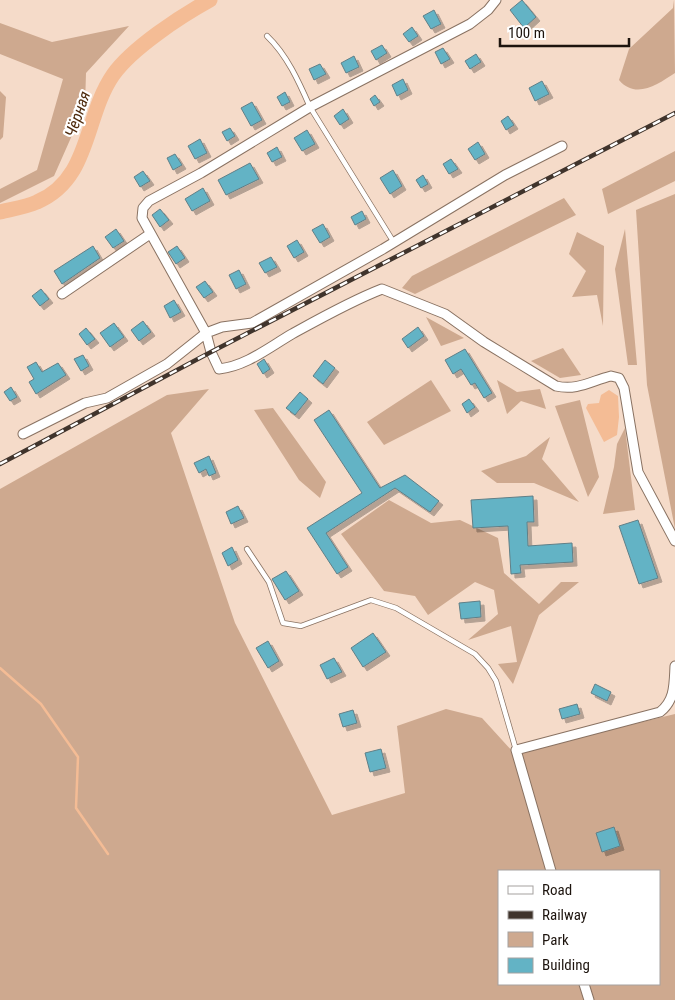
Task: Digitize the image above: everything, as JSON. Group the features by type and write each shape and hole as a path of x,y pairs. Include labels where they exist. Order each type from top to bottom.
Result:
{"street":[{"path":"496,0 488,10 470,24 310,106 201,173 149,201 143,208 142,218 206,333 211,352 219,369 236,367 361,297 382,289 444,314 484,342 556,386 568,389 578,388 611,376 619,378 624,388 638,472 675,541"},
{"path":"23,434 86,403 107,398 167,364 206,333 222,327 252,323 505,175 562,146"},
{"path":"62,294 150,234"},
{"path":"551,870 516,750 660,712 668,706 673,698 675,666"},
{"path":"584,985 589,1000"}],"lane":[{"path":"267,36 278,46 310,106 393,241"},
{"path":"247,548 269,582 283,623 301,626 371,600 396,608 475,654 496,681 516,750"}],"green space":[{"path":"674,0 675,73 647,88 633,89 626,86 619,80 629,49 673,8"},
{"path":"0,23 52,42 129,26 86,73 85,106 54,176 0,203 0,189 37,170 63,79 0,54"},
{"path":"0,91 6,97 3,137 0,140"},
{"path":"675,151 675,181 608,214 602,189"},
{"path":"675,194 675,529 647,385 636,210"},
{"path":"564,198 576,215 415,294 402,288 412,276"},
{"path":"625,229 637,365 628,365 615,269"},
{"path":"577,232 604,246 603,326 597,295 572,297 586,271 569,254"},
{"path":"426,317 464,338 441,346"},
{"path":"563,348 581,375 560,378 531,361"},
{"path":"431,380 451,411 384,445 367,422"},
{"path":"497,380 517,392 540,389 546,409 521,401 507,414"},
{"path":"209,389 171,433 235,623 332,815 405,793 397,726 446,709 482,718 514,753 675,714 675,1000 0,1000 0,489 167,395"},
{"path":"580,400 599,477 588,497 555,406"},
{"path":"273,408 326,482 320,498 299,480 254,410"},
{"path":"625,428 635,510 603,514 614,467 617,444"},
{"path":"550,437 542,459 579,502 534,483 497,483 481,471 526,456"},
{"path":"389,500 431,523 460,520 498,538 504,573 539,604 561,582 579,582 539,615 513,684 498,664 517,662 511,626 468,640 498,614 494,590 475,582 428,615 415,596 384,591 341,534"}],"shaded area":[{"path":"609,390 618,396 619,417 617,435 604,442 586,408 588,404 599,403 601,395"}],"building":[{"path":"522,0 536,17 524,28 510,10"},
{"path":"434,10 441,24 431,29 423,16"},
{"path":"412,27 418,36 409,42 403,34"},
{"path":"382,45 387,53 376,60 371,51"},
{"path":"443,48 450,59 441,64 435,52"},
{"path":"476,54 481,62 470,69 465,61"},
{"path":"354,56 359,67 346,73 341,63"},
{"path":"320,64 326,74 314,80 309,69"},
{"path":"403,79 408,90 397,96 392,85"},
{"path":"542,81 549,94 535,101 529,88"},
{"path":"285,92 290,102 282,106 277,97"},
{"path":"375,95 380,102 374,106 370,99"},
{"path":"252,102 262,120 251,126 241,108"},
{"path":"343,109 349,119 340,125 334,116"},
{"path":"508,116 514,125 506,130 501,121"},
{"path":"230,128 235,136 227,141 222,132"},
{"path":"307,130 315,144 302,151 294,138"},
{"path":"200,139 207,153 195,159 188,146"},
{"path":"478,142 485,154 475,160 468,149"},
{"path":"277,147 282,157 272,162 267,153"},
{"path":"175,154 182,165 173,170 167,158"},
{"path":"451,159 458,169 449,174 443,164"},
{"path":"250,163 259,179 226,195 218,180"},
{"path":"393,170 402,186 390,194 380,178"},
{"path":"143,171 150,181 140,187 134,177"},
{"path":"423,175 428,184 421,188 416,180"},
{"path":"203,188 210,201 192,211 185,199"},
{"path":"160,209 169,220 160,227 152,215"},
{"path":"362,211 366,219 355,225 351,217"},
{"path":"323,224 330,237 320,243 312,230"},
{"path":"116,229 124,241 113,248 105,237"},
{"path":"297,240 304,252 294,258 287,246"},
{"path":"93,246 100,258 62,284 54,271"},
{"path":"177,246 185,258 176,264 168,252"},
{"path":"271,257 277,267 265,273 259,263"},
{"path":"239,270 246,284 236,289 229,275"},
{"path":"205,281 213,292 204,298 196,287"},
{"path":"41,289 49,299 40,306 32,296"},
{"path":"174,300 181,312 170,318 164,306"},
{"path":"143,321 151,332 139,341 131,330"},
{"path":"114,323 124,337 110,347 100,333"},
{"path":"418,327 424,336 408,348 402,339"},
{"path":"86,328 95,339 87,345 79,334"},
{"path":"465,349 492,393 484,398 475,383 471,385 461,369 453,374 445,360"},
{"path":"83,355 89,366 81,371 74,359"},
{"path":"264,359 270,369 263,374 257,364"},
{"path":"325,360 335,368 323,384 313,376"},
{"path":"36,362 42,372 58,363 66,375 36,394 29,382 34,379 27,367"},
{"path":"11,387 17,397 10,401 4,392"},
{"path":"300,392 308,399 295,415 286,408"},
{"path":"469,399 475,407 467,413 462,404"},
{"path":"329,410 380,488 405,475 439,501 430,512 395,488 326,533 348,567 337,574 307,528 362,493 314,420"},
{"path":"209,456 216,473 209,476 206,469 199,473 194,463"},
{"path":"533,496 534,522 527,522 528,546 572,543 573,562 520,565 521,573 511,574 508,526 473,528 471,500"},
{"path":"238,506 244,518 231,524 226,512"},
{"path":"638,520 658,578 639,584 619,526"},
{"path":"232,547 238,560 228,566 222,553"},
{"path":"286,571 299,591 285,600 272,579"},
{"path":"480,601 481,617 461,619 459,603"},
{"path":"373,633 386,652 363,667 351,648"},
{"path":"268,641 279,661 268,668 256,648"},
{"path":"334,658 342,672 327,679 320,665"},
{"path":"595,684 611,692 607,701 591,693"},
{"path":"577,704 580,714 562,719 559,709"},
{"path":"353,710 357,723 343,727 339,714"},
{"path":"381,749 386,768 370,772 365,753"},
{"path":"614,827 620,846 602,852 596,833"}],"waterway":[{"name":"Чёрная","path":"0,212 33,204 55,192 68,178 77,163 96,109 113,75 121,65 144,44 210,0"},
{"path":"0,668 41,704 78,757 76,808 108,854"}],"railway":[{"path":"0,464 211,352 675,113"}]}
